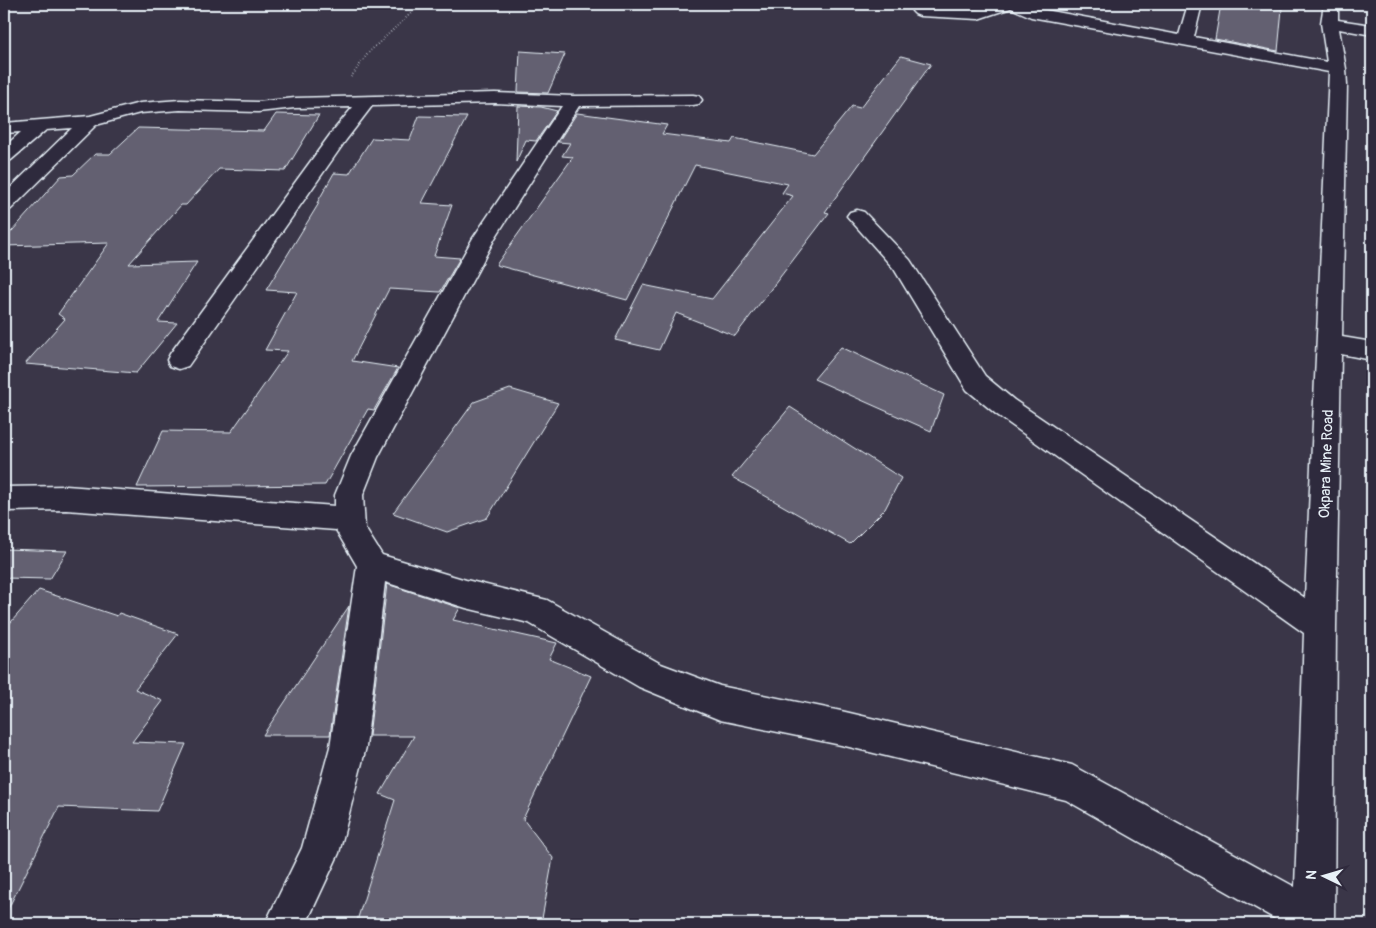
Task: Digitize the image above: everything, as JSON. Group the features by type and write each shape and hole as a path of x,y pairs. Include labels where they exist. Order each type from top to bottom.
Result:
{"street":[{"path":"921,4 920,11 978,14 1009,4"},
{"path":"1014,4 1031,12 1338,69"},
{"path":"1185,40 1195,4"},
{"path":"1330,13 1372,30"},
{"name":"Okpara Mine Road","path":"1314,922 1320,626 1331,344 1338,69 1330,13"},
{"path":"4,128 90,121 140,108 180,105 258,107 311,103 495,98 574,101 693,100"},
{"path":"179,360 333,144 367,101"},
{"path":"285,924 320,853 348,747 372,565 352,530 349,495 366,456 484,238 574,101"},
{"path":"4,205 90,121"},
{"path":"4,156 41,125"},
{"path":"857,216 902,265 976,383 1005,406 1320,626"},
{"path":"1331,344 1372,351"},
{"path":"4,499 66,498 351,519"},
{"path":"372,565 466,594 536,610 651,676 720,703 841,728 1072,783 1314,922"}],"path":[{"path":"311,103 348,80 369,52 421,4"}],"building":[{"path":"1221,4 1255,4 1282,9 1278,51 1215,39"},
{"path":"520,51 565,54 548,93 518,92"},
{"path":"901,56 931,64 825,212 829,213 735,336 676,313 659,350 615,340 643,285 712,299 793,196 782,193 788,184 695,165 627,300 496,265 573,157 562,156 570,143 558,142 577,113 667,125 662,134 731,143 734,138 813,154 852,106 860,108"},
{"path":"518,106 541,107 557,111 536,141 526,140 516,162"},
{"path":"276,114 319,115 285,171 219,169 186,205 181,205 129,264 197,262 158,322 177,323 136,373 25,364 65,319 58,314 109,243 4,246 4,240 61,176 73,175 95,154 110,154 138,128 264,131"},
{"path":"419,116 467,117 422,203 452,205 434,256 460,258 440,292 389,289 352,361 398,368 374,410 368,409 325,485 137,487 163,431 231,432 288,351 265,350 297,292 266,290 319,203 317,203 334,173 349,174 372,138 410,140"},
{"path":"841,347 944,395 931,431 814,379"},
{"path":"510,389 558,403 487,518 447,532 393,513 474,402"},
{"path":"790,407 901,478 885,509 850,544 732,477"},
{"path":"4,549 67,551 50,579 4,578"},
{"path":"387,584 460,608 453,620 557,643 549,659 591,676 523,819 553,858 541,924 356,924 395,800 380,794 414,736 369,736"},
{"path":"39,590 117,616 119,613 178,634 135,689 163,701 132,742 186,744 157,811 59,807 4,917 4,630"},
{"path":"349,606 330,735 263,735"}]}
